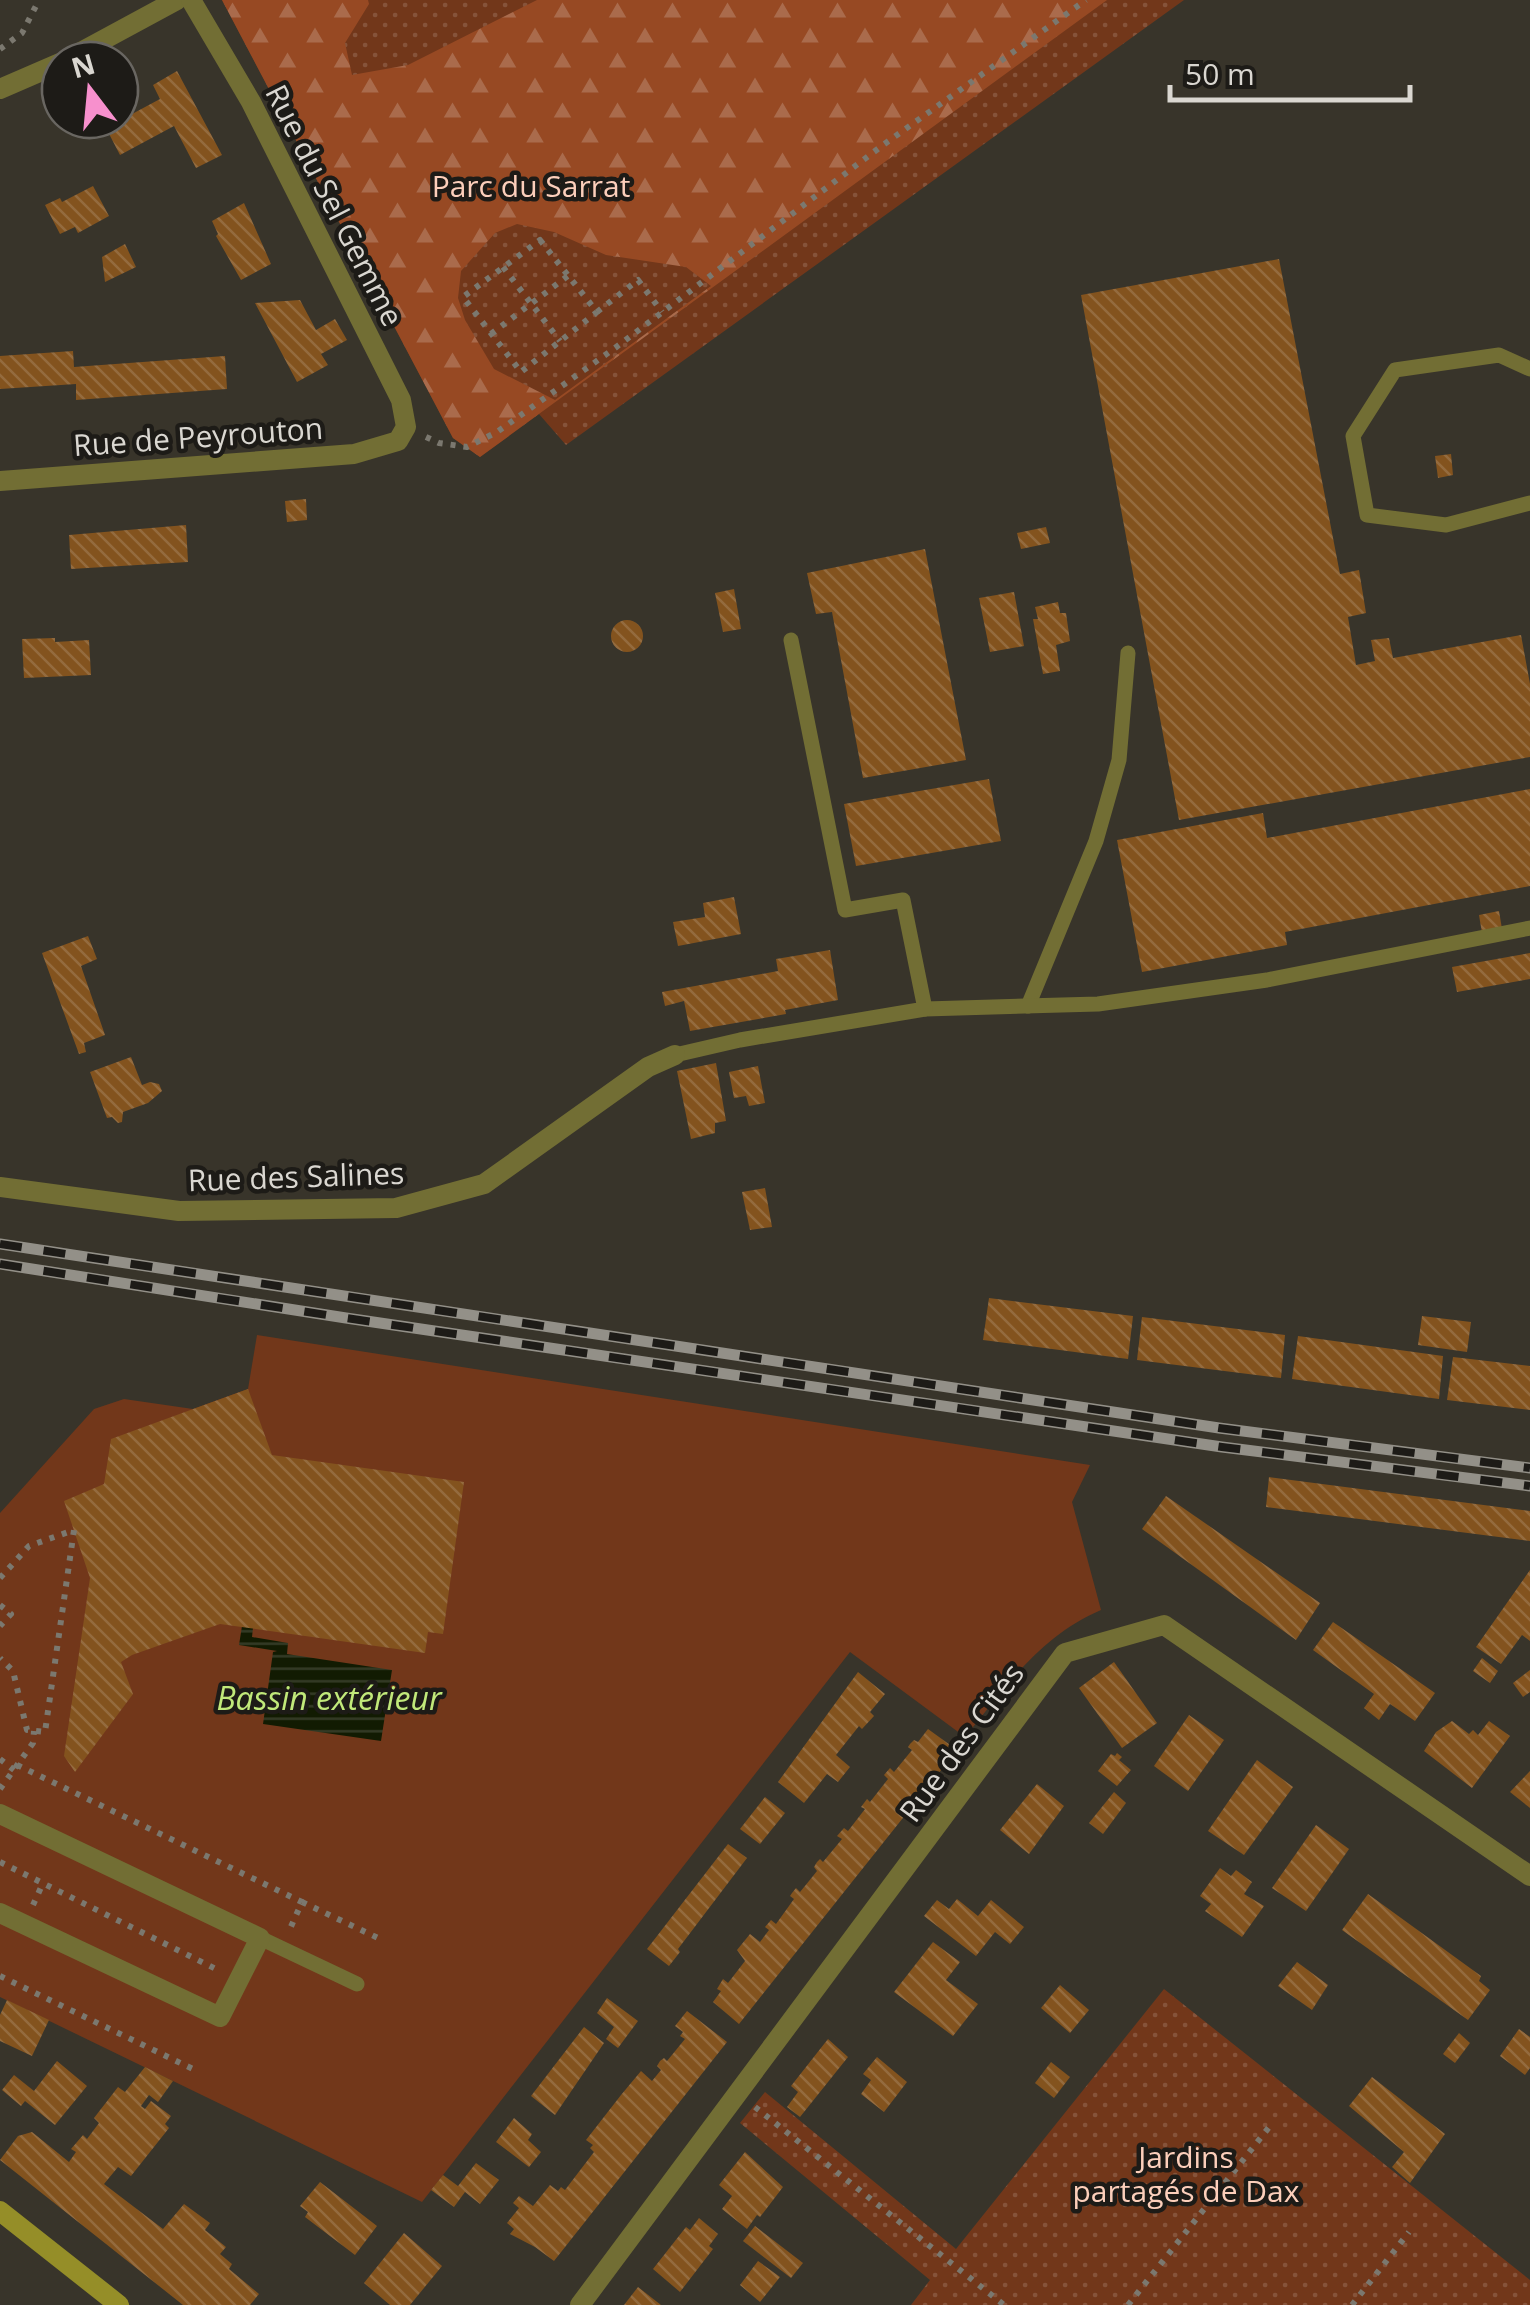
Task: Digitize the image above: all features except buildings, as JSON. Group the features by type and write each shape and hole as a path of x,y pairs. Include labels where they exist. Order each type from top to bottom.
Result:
{"main road":[{"path":"0,2211 119,2305"}],"street":[{"path":"103,40 177,0"},
{"name":"Rue du Sel Gemme","path":"191,0 251,102 401,400 402,434"},
{"path":"0,89 40,72"},
{"name":"Rue de Peyrouton","path":"0,481 354,454 402,434"},
{"name":"Rue des Salines","path":"0,1186 179,1211 396,1208 484,1184 648,1067 675,1056"},
{"name":"Rue des Cités","path":"580,2305 1065,1652 1164,1625 1530,1876"},
{"path":"0,1814 260,1938 220,2017 0,1913"}],"lane":[{"path":"1530,369 1498,355 1395,370 1353,436 1367,515 1446,525 1530,503"},
{"path":"792,640 845,910 903,900 925,1009"},
{"path":"1028,1006 1096,841 1118,760 1128,653"},
{"path":"675,1056 740,1040 925,1009 1098,1004 1267,980 1530,928"},
{"path":"260,1938 357,1984"}],"path":[{"path":"0,49 22,33 39,0"},
{"path":"402,434 467,447 497,432 1086,0"},
{"path":"597,312 540,240 463,297 521,372 638,280 662,312"},
{"path":"503,267 560,341"},
{"path":"491,334 568,276"},
{"path":"0,1578 29,1546 74,1530 45,1732 27,1730 13,1671 0,1658"},
{"path":"0,1604 11,1614 0,1626"},
{"path":"0,1789 33,1743 34,1730"},
{"path":"0,1759 14,1770"},
{"path":"302,1902 378,1938"},
{"path":"0,1976 194,2070"},
{"path":"738,2094 1004,2305"},
{"path":"1128,2305 1270,2126"},
{"path":"1352,2305 1409,2232"}],"green space":[{"name":"Parc du Sarrat","path":"222,0 1184,0 566,445 539,414 480,457 453,438"},
{"name":"Parc du Sarrat","path":"222,0 368,0 345,43 352,75 408,65 537,0 1107,0 480,457 453,438","holes":["517,224 554,232 606,255 686,267 711,286 555,400 494,369 465,320 458,298 461,271 495,233"]},
{"path":"257,1335 1090,1465 1072,1502 1101,1610 1042,1648 965,1737 850,1652 422,2202 0,1997 0,1513 94,1409 124,1399 193,1409 248,1389"},
{"name":"Jardins partagés de Dax","path":"1164,1989 1530,2280 1530,2305 911,2305 930,2280 740,2123 765,2092 956,2249"}],"water":[{"name":"Bassin extérieur","path":"242,1626 253,1628 252,1637 288,1643 287,1654 392,1670 381,1741 263,1724 273,1652 277,1651 239,1645"}],"railway":[{"path":"0,1244 1219,1428 1530,1468"},
{"path":"0,1264 1222,1447 1530,1486"}]}
